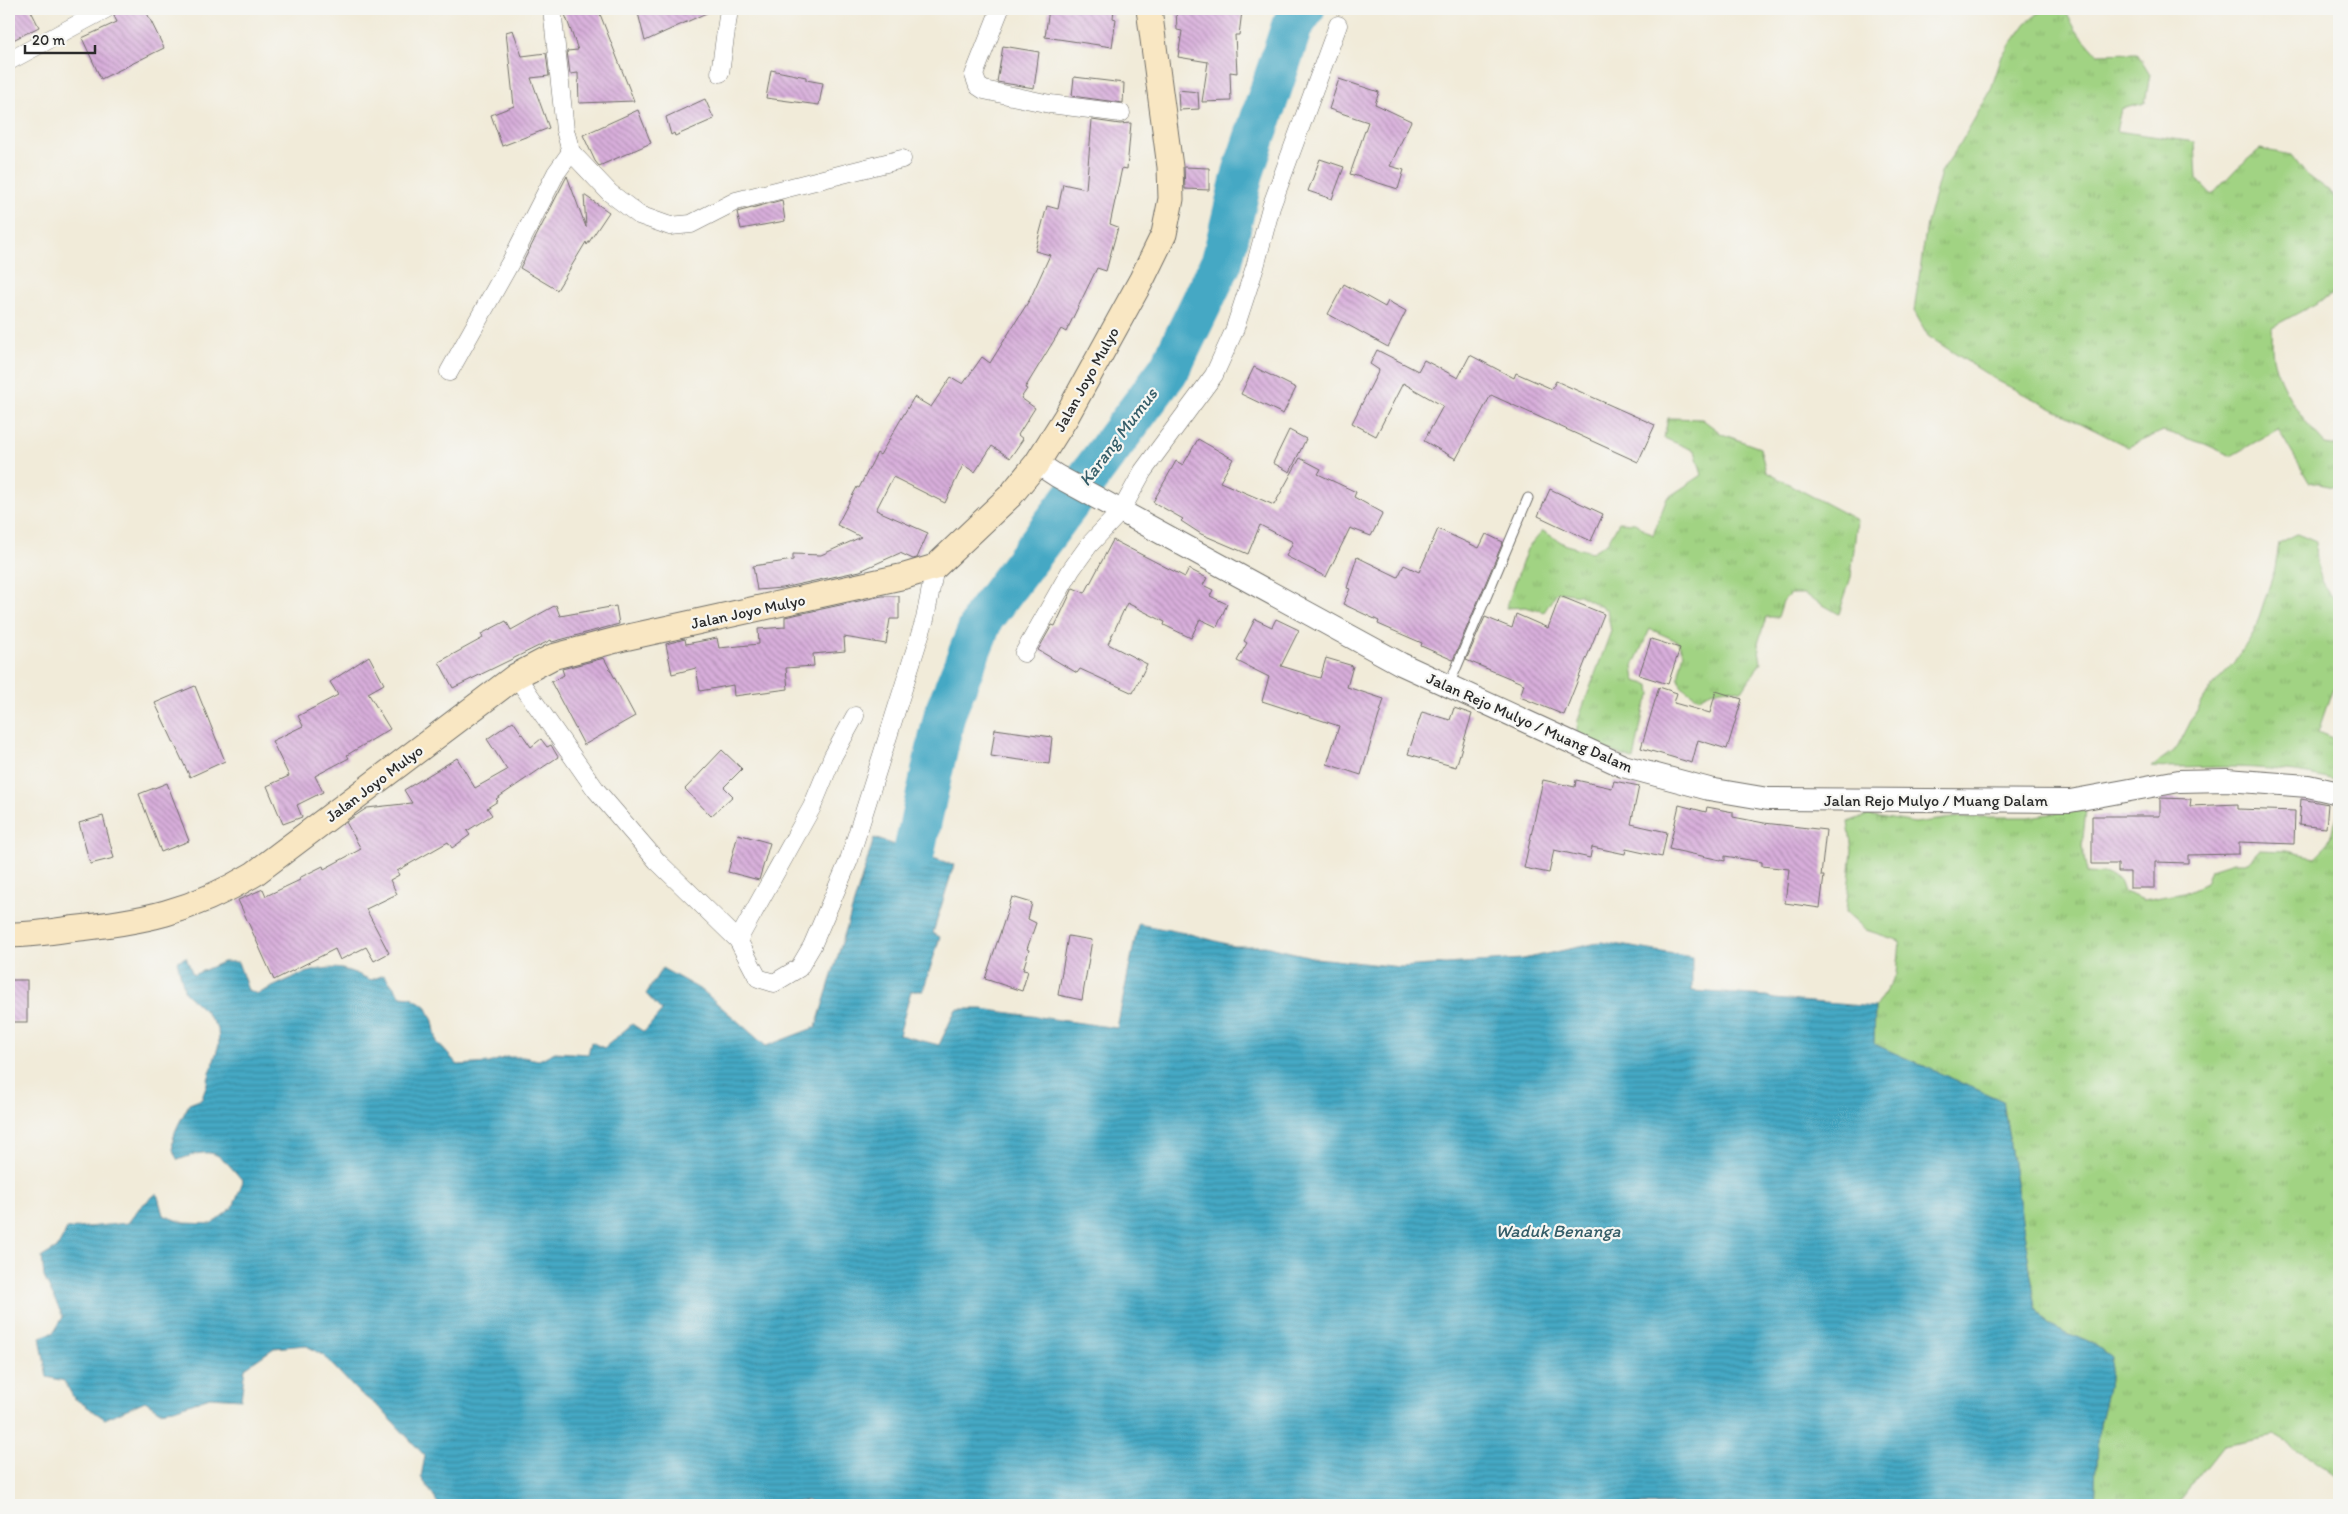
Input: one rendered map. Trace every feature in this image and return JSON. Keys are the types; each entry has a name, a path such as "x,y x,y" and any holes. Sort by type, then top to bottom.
{"main road":[{"name":"Jalan Joyo Mulyo","path":"9,935 119,924 161,916 195,905 225,891 260,870 516,676 552,657 624,638 905,576 935,567 1010,496 1047,470 1066,418 1142,279 1164,234 1171,199 1170,167 1150,9"}],"street":[{"path":"9,61 106,9"},
{"path":"552,9 562,104 571,152 610,193 639,215 670,226 691,224 736,201 902,159"},
{"path":"720,72 729,9"},
{"path":"1000,9 974,75 978,86 984,90 1050,104 1121,113"},
{"path":"1024,653 1071,570 1089,545 1119,510 1142,472 1214,375 1230,339 1255,267 1270,207 1338,25"},
{"path":"450,372 510,263 556,173 571,152"},
{"name":"Jalan Rejo Mulyo / Muang Dalam","path":"1047,470 1401,664 1448,687 1623,766 1709,789 1768,798 2070,801 2179,781 2227,780 2308,786 2339,793"},
{"path":"516,676 596,790 657,861 738,940 758,978 774,983 800,968 812,946 850,860 925,619 935,567"},
{"path":"738,940 812,807 833,756 855,716"}],"lane":[{"path":"1448,687 1528,498"}],"green space":[{"path":"2044,9 2064,9 2076,30 2097,54 2137,53 2150,74 2145,103 2121,109 2116,131 2195,142 2197,179 2212,195 2236,169 2260,149 2291,155 2305,173 2332,194 2339,205 2339,291 2272,327 2272,351 2281,381 2301,415 2325,444 2339,446 2339,488 2309,482 2278,429 2231,456 2205,444 2163,431 2128,447 1998,381 1928,336 1914,311 1927,223 1941,172 1960,144 1990,92 2002,56 2026,23"},
{"path":"1668,418 1702,419 1722,434 1760,448 1766,472 1857,520 1851,577 1839,614 1804,594 1790,594 1783,601 1778,617 1766,617 1758,644 1761,662 1742,691 1725,688 1699,698 1685,689 1679,680 1684,653 1677,641 1650,629 1633,666 1635,681 1650,685 1651,695 1644,708 1634,760 1576,737 1578,720 1611,631 1607,610 1579,595 1557,592 1544,612 1525,607 1506,608 1527,549 1543,531 1566,545 1592,552 1608,542 1619,522 1635,523 1653,535 1667,498 1702,475 1695,451 1664,438"},
{"path":"2297,534 2316,542 2320,576 2327,590 2339,604 2339,684 2331,693 2318,732 2339,741 2339,781 2297,772 2268,769 2151,767 2177,748 2212,686 2235,662 2254,632 2275,569 2279,543"},
{"path":"2070,811 2086,811 2082,846 2087,873 2104,874 2120,880 2124,892 2144,900 2184,893 2206,883 2211,869 2233,862 2248,862 2259,850 2287,851 2315,857 2327,845 2339,813 2339,1478 2307,1455 2274,1436 2223,1446 2176,1505 2095,1505 2099,1424 2108,1389 2111,1357 2095,1345 2047,1324 2036,1307 2003,1101 1874,1044 1875,1007 1897,974 1900,941 1866,930 1846,912 1852,850 1848,822 1868,815 1915,823 1960,817 2028,817"}],"water":[{"name":"Waduk Benanga","path":"874,838 954,865 933,933 940,937 923,991 911,991 899,1035 939,1045 956,1009 982,1009 1117,1028 1138,924 1190,934 1234,946 1265,946 1316,958 1400,967 1523,959 1602,942 1692,957 1692,991 1767,996 1774,999 1875,1007 1874,1044 2003,1101 2036,1307 2047,1324 2095,1345 2111,1357 2108,1389 2099,1424 2095,1505 813,1505 807,1500 785,1505 459,1505 458,1503 439,1505 421,1477 425,1456 381,1409 356,1390 324,1356 305,1345 274,1348 245,1368 241,1399 210,1397 174,1409 160,1411 145,1401 105,1419 74,1398 64,1381 47,1377 40,1337 54,1332 63,1317 44,1277 42,1257 57,1248 67,1229 128,1223 140,1207 157,1193 163,1215 185,1223 212,1224 233,1207 243,1181 228,1164 215,1154 200,1153 178,1160 174,1153 173,1139 175,1132 189,1104 202,1099 219,1044 218,1029 204,1010 185,993 177,961 186,957 193,975 223,962 238,962 248,990 257,994 298,976 320,969 342,969 371,980 384,975 401,996 411,997 426,1006 433,1021 437,1042 458,1065 489,1063 506,1057 523,1057 539,1060 555,1052 588,1054 591,1042 604,1048 632,1024 644,1032 662,1011 646,994 662,968 703,991 766,1046 816,1027"}],"building":[{"path":"9,9 30,9 39,27 9,42"},
{"path":"117,9 145,9 164,48 101,79 82,38 117,22 114,16"},
{"path":"563,9 598,9 634,101 579,103 578,73 570,74 567,51 578,50"},
{"path":"637,9 715,9 645,41"},
{"path":"1049,9 1114,9 1113,18 1116,19 1112,47 1045,37"},
{"path":"1176,9 1242,11 1239,35 1235,35 1237,73 1230,72 1231,101 1202,102 1208,62 1178,57 1182,31 1177,30"},
{"path":"513,30 522,56 546,53 549,76 531,78 549,128 502,146 491,115 514,106 506,32"},
{"path":"1003,46 1039,52 1034,88 997,82"},
{"path":"771,70 806,77 806,80 823,83 819,105 766,98"},
{"path":"1074,77 1124,83 1123,103 1072,96"},
{"path":"1339,79 1379,92 1375,104 1411,121 1390,166 1404,170 1398,189 1350,174 1368,122 1329,109"},
{"path":"1178,90 1198,92 1199,109 1179,110"},
{"path":"705,99 714,119 675,136 674,133 671,135 666,117"},
{"path":"638,110 651,143 599,166 583,135"},
{"path":"1092,120 1120,124 1131,123 1127,169 1122,168 1110,224 1118,227 1106,271 1097,268 1066,332 1061,329 1025,388 1027,389 1021,398 1035,408 1018,435 1023,439 1010,458 992,446 975,472 963,465 945,503 893,477 876,510 928,533 917,558 913,559 900,553 860,571 782,588 757,590 753,566 793,560 793,554 821,555 861,537 837,525 877,453 880,455 914,397 931,407 951,377 963,384 982,357 990,363 1030,299 1050,255 1035,251 1047,206 1058,209 1063,184 1086,189"},
{"path":"1320,159 1344,167 1332,199 1308,191"},
{"path":"1184,167 1209,168 1209,190 1185,189"},
{"path":"567,176 586,227 584,195 609,212 587,245 586,242 557,290 520,268"},
{"path":"782,200 785,221 741,229 737,212"},
{"path":"1344,284 1385,307 1388,301 1406,311 1388,347 1328,314"},
{"path":"1377,350 1418,371 1424,360 1458,378 1470,355 1514,378 1516,373 1552,389 1556,381 1655,425 1638,462 1491,395 1456,459 1424,441 1443,406 1403,383 1376,436 1352,423 1379,370 1370,364"},
{"path":"1254,367 1296,388 1283,414 1241,394"},
{"path":"1289,430 1306,439 1290,472 1273,463"},
{"path":"1198,439 1233,459 1220,482 1274,505 1300,458 1321,469 1318,474 1356,492 1354,497 1383,513 1371,536 1350,528 1326,577 1286,556 1293,542 1260,525 1248,554 1201,534 1181,521 1183,519 1153,502 1176,461 1183,465"},
{"path":"1550,489 1603,514 1591,541 1538,516"},
{"path":"1438,529 1479,548 1486,534 1503,542 1453,660 1421,646 1422,643 1378,624 1379,621 1343,604 1350,589 1347,588 1357,557 1398,577 1404,565 1419,572"},
{"path":"1113,540 1185,577 1189,569 1207,578 1203,585 1213,590 1210,596 1227,604 1217,627 1200,619 1191,638 1164,625 1165,622 1127,603 1108,644 1147,664 1133,693 1080,669 1077,673 1038,650 1052,625 1055,626 1073,588 1085,593"},
{"path":"882,596 899,596 899,619 890,619 886,644 844,637 845,651 813,654 814,666 786,668 788,689 734,696 733,685 700,691 696,668 672,674 666,644 685,639 686,644 717,638 719,648 759,644 758,629 785,627 785,617"},
{"path":"1560,596 1604,614 1564,715 1520,697 1524,684 1466,660 1485,617 1512,628 1516,614 1548,628"},
{"path":"556,605 560,616 616,606 619,624 552,642 551,640 453,688 439,662 483,638 481,634 506,621 511,630"},
{"path":"1255,619 1272,627 1276,619 1299,630 1281,666 1320,678 1326,658 1353,666 1347,687 1384,699 1361,775 1327,764 1339,726 1262,701 1269,677 1237,661 1247,643 1244,641"},
{"path":"1651,639 1680,648 1668,684 1639,675"},
{"path":"369,656 384,684 368,693 390,729 347,755 349,758 315,776 323,792 297,805 302,817 283,824 267,786 289,776 272,741 303,726 298,716 338,695 330,682"},
{"path":"604,658 635,716 584,745 551,682 564,675 562,669"},
{"path":"195,686 225,761 190,777 155,703"},
{"path":"1659,687 1677,693 1674,703 1710,713 1716,691 1742,699 1727,749 1698,740 1692,763 1641,748"},
{"path":"1454,708 1472,714 1456,767 1408,754 1422,712 1450,720"},
{"path":"513,721 531,747 541,739 547,747 551,745 558,757 496,799 498,801 487,808 492,815 467,831 470,835 452,848 448,842 397,871 399,875 390,880 397,894 366,909 389,953 374,961 366,947 340,960 335,949 274,980 238,900 263,889 266,896 300,880 299,878 323,866 324,869 361,849 346,822 367,808 412,803 404,790 457,758 475,788 507,770 487,739"},
{"path":"995,729 1052,737 1049,764 991,756"},
{"path":"722,750 742,769 724,787 733,796 711,816 685,789"},
{"path":"1543,780 1575,787 1576,780 1612,788 1614,781 1639,786 1631,824 1667,832 1662,857 1626,849 1625,854 1592,847 1590,858 1554,850 1549,873 1524,868"},
{"path":"167,783 189,841 161,852 139,794"},
{"path":"2160,798 2191,799 2190,806 2238,804 2238,809 2295,811 2294,844 2239,842 2239,854 2188,855 2188,863 2155,862 2155,888 2130,888 2130,872 2118,872 2118,864 2092,864 2092,816 2160,816"},
{"path":"2301,799 2328,804 2326,828 2299,825"},
{"path":"1679,805 1706,812 1707,807 1733,812 1733,817 1764,823 1826,830 1821,876 1824,876 1820,908 1785,903 1789,869 1762,866 1762,862 1725,856 1725,861 1669,849"},
{"path":"103,816 114,858 90,864 79,823"},
{"path":"738,834 770,843 759,880 728,872"},
{"path":"1012,897 1032,903 1028,919 1036,923 1027,949 1029,950 1023,970 1028,971 1022,991 985,979"},
{"path":"1068,936 1092,940 1082,1000 1058,995"},
{"path":"9,980 27,980 27,1022 9,1022"}],"waterway":[{"name":"Karang Mumus","path":"914,852 945,713 983,618 1170,368 1222,261 1243,173 1292,26 1304,9"}]}
